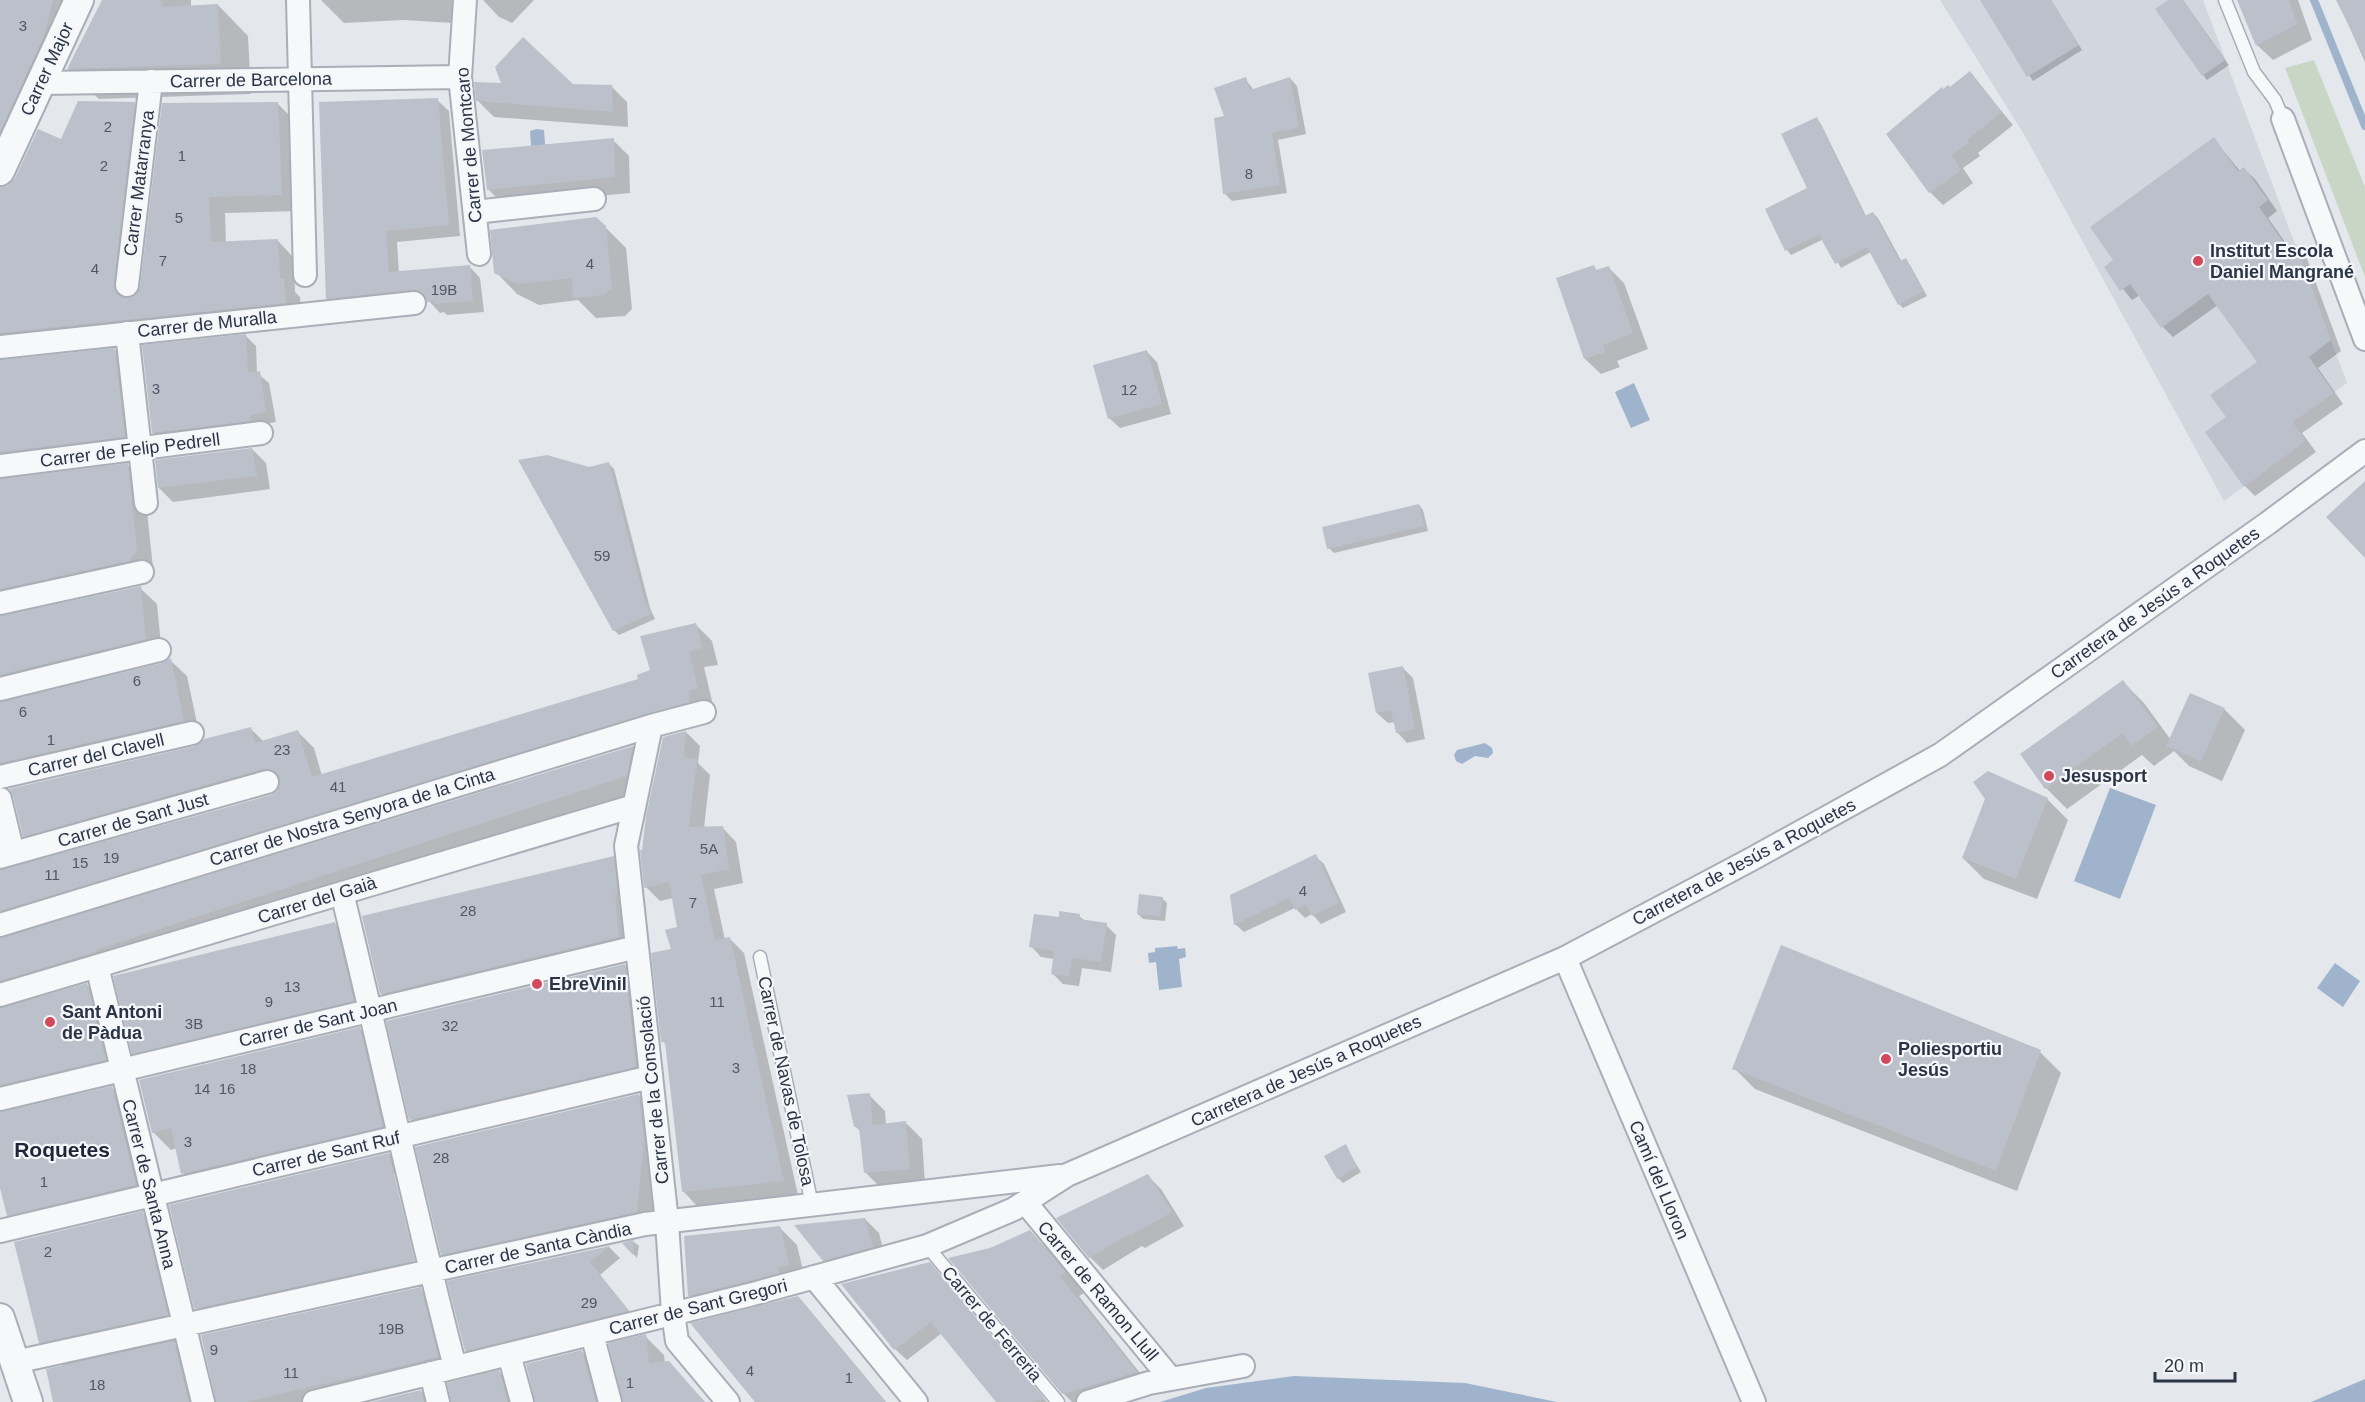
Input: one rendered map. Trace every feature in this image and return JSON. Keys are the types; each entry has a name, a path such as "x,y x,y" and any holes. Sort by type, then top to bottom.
{"street":[{"name":"Carrer Major","path":"0,171 79,0"},
{"path":"298,0 304,275"},
{"name":"Carrer de Montcaro","path":"465,0 460,78 479,254"},
{"name":"Carrer de Barcelona","path":"41,82 460,78"},
{"name":"Carrer Matarranya","path":"127,285 152,81"},
{"path":"2283,119 2365,339"},
{"path":"475,212 594,200"},
{"name":"Carrer de Muralla","path":"0,347 414,303"},
{"path":"127,333 138,450 146,503"},
{"name":"Carrer de Felip Pedrell","path":"0,466 261,433"},
{"name":"Carretera de Jesús a Roquetes","path":"1067,1175 1565,958 1750,860 1940,755 2259,530 2365,451"},
{"path":"0,603 142,573"},
{"path":"0,689 159,650"},
{"name":"Carrer de Nostra Senyora de la Cinta","path":"0,925 651,726 704,712"},
{"name":"Carrer de la Consolació","path":"651,726 626,846 667,1221 673,1314 677,1341 728,1402"},
{"name":"Carrer del Clavell","path":"0,777 192,733"},
{"name":"Carrer de Sant Just","path":"6,855 267,782"},
{"path":"0,799 6,855"},
{"name":"Carrer del Gaià","path":"0,995 634,806"},
{"path":"342,893 401,1136 430,1271 455,1368"},
{"name":"Carrer de Sant Joan","path":"0,1099 637,947"},
{"name":"Camí del Lloron","path":"1565,958 1754,1402"},
{"name":"Carrer de Santa Anna","path":"97,966 203,1402"},
{"name":"Carrer de Sant Ruf","path":"0,1231 651,1077"},
{"name":"Carrer de Santa Càndia","path":"6,1341 183,1326 645,1224 1067,1175"},
{"name":"Carrer de Sant Gregori","path":"314,1402 351,1398 431,1374 673,1314 927,1246 1014,1209 1067,1175"},
{"name":"Carrer de Ramon Llull","path":"1024,1202 1171,1379"},
{"path":"814,1277 916,1402"},
{"path":"592,1334 610,1402"},
{"path":"6,1341 28,1402"},
{"path":"509,1354 522,1402"},
{"path":"1088,1402 1149,1383 1243,1366"},
{"path":"431,1374 438,1402"}],"lane":[{"path":"2225,0 2254,72 2275,100 2283,119"},
{"name":"Carrer de Navas de Tolosa","path":"760,957 812,1204"},
{"name":"Carrer de Ferreria","path":"927,1246 1058,1402"}],"shaded area":[{"name":"Institut Escola Daniel Mangrané","path":"1940,0 2203,0 2347,383 2293,422 2306,441 2224,501 2025,136"}],"green space":[{"path":"2314,60 2365,187 2365,277 2285,68"}],"water":[{"path":"544,130 546,157 532,159 530,131"},
{"path":"1634,383 1650,420 1631,428 1615,392"},
{"path":"1485,743 1492,748 1493,753 1488,758 1475,756 1462,764 1456,761 1454,755 1457,750"},
{"path":"2110,788 2156,805 2120,899 2074,881"},
{"path":"1177,946 1178,949 1185,948 1186,957 1179,959 1182,987 1159,990 1156,962 1149,963 1148,953 1155,952 1155,948"},
{"path":"2335,963 2360,981 2343,1007 2317,988"},
{"path":"1294,1376 1465,1383 1557,1402 1160,1402 1206,1388"},
{"path":"2365,1379 2365,1402 2311,1402"}],"building":[{"path":"0,0 53,0 44,36 0,132"},
{"path":"102,0 162,0 163,7 218,4 221,64 67,69"},
{"path":"1980,0 2051,0 2079,45 2027,77"},
{"path":"2168,0 2183,0 2225,60 2202,76 2155,9"},
{"path":"2237,0 2289,0 2297,24 2256,46"},
{"path":"2336,0 2365,0 2365,58"},
{"path":"523,37 573,84 612,85 613,112 476,101 474,82 501,83 495,67"},
{"path":"1970,71 2002,112 1967,140 1969,143 1952,155 1961,170 1929,193 1886,134 1942,87 1943,89 1948,85 1950,87"},
{"path":"1246,77 1250,90 1290,77 1299,127 1272,133 1280,185 1223,194 1214,118 1224,116 1214,88"},
{"path":"438,98 449,225 386,231 389,272 470,265 473,301 434,304 433,301 427,302 420,291 413,290 326,299 319,102"},
{"path":"78,101 135,102 114,283 119,295 126,298 137,293 140,287 162,103 278,102 282,195 209,197 211,242 278,239 280,279 284,279 286,303 0,333 0,187 9,185 15,178 38,129 61,139"},
{"path":"1817,117 1865,216 1873,212 1900,261 1906,258 1923,291 1898,305 1867,247 1835,264 1819,235 1785,251 1765,209 1807,188 1781,134"},
{"path":"2214,137 2238,171 2244,167 2268,200 2259,207 2288,249 2296,244 2331,340 2309,357 2334,393 2293,422 2306,441 2244,487 2205,432 2226,417 2210,395 2257,362 2208,294 2161,328 2130,284 2120,291 2104,267 2113,260 2090,227"},
{"path":"614,138 615,177 487,190 482,150"},
{"path":"596,217 606,226 612,288 604,295 573,298 572,278 517,284 494,273 490,230"},
{"path":"1594,265 1596,270 1609,266 1633,333 1603,345 1605,352 1584,359 1556,278"},
{"path":"246,334 248,373 260,371 266,412 250,415 251,421 152,433 142,345"},
{"path":"115,348 125,437 0,452 0,360"},
{"path":"1147,350 1162,404 1108,419 1093,365"},
{"path":"252,448 257,476 158,488 155,460"},
{"path":"547,455 589,467 609,462 645,602 651,614 613,631 518,460"},
{"path":"128,463 137,551 129,561 0,589 0,479"},
{"path":"2365,481 2365,558 2326,517"},
{"path":"1419,504 1424,526 1327,549 1322,527"},
{"path":"141,586 146,639 0,675 0,616"},
{"path":"696,623 702,648 689,651 698,689 690,690 689,702 0,911 0,870 271,795 277,791 280,779 276,772 263,769 23,837 13,796 9,789 195,746 204,739 251,727 255,743 298,730 312,777 638,679 637,675 650,670 640,636"},
{"path":"171,658 184,721 0,763 0,702 162,663"},
{"path":"1403,666 1415,729 1396,733 1391,710 1376,713 1368,673"},
{"path":"2123,680 2158,727 2131,746 2123,733 2045,789 2020,754"},
{"path":"2190,693 2225,708 2201,761 2166,746"},
{"path":"686,731 684,757 697,759 689,827 723,826 729,869 701,875 715,940 730,937 784,1181 682,1192 665,1042 661,1042 651,953 671,949 665,930 677,927 669,882 644,888 640,850 642,850 646,816 663,737"},
{"path":"633,746 627,776 96,950 96,952 0,981 0,938"},
{"path":"1988,771 2048,798 2016,879 1962,858 1985,799 1973,782"},
{"path":"1316,854 1339,903 1312,916 1306,905 1295,910 1289,898 1234,925 1230,895"},
{"path":"614,856 619,937 380,994 362,916"},
{"path":"1139,894 1163,897 1160,917 1137,914"},
{"path":"1059,911 1080,914 1079,919 1107,923 1101,962 1072,958 1069,977 1051,974 1054,951 1029,947 1034,914 1059,917"},
{"path":"335,922 354,1001 132,1054 113,976"},
{"name":"Poliesportiu Jesús","path":"1781,945 2041,1050 1996,1171 1732,1069"},
{"path":"625,964 636,1067 409,1120 386,1021"},
{"name":"Sant Antoni de Pàdua","path":"87,983 106,1060 0,1085 0,1008"},
{"path":"360,1027 383,1127 181,1174 171,1128 152,1133 139,1080"},
{"path":"112,1086 136,1185 7,1216 0,1188 0,1112"},
{"path":"870,1093 873,1125 906,1121 910,1169 864,1173 859,1127 864,1126 854,1127 847,1095"},
{"path":"639,1094 644,1140 637,1212 441,1255 415,1147"},
{"path":"1346,1144 1357,1167 1337,1179 1324,1156"},
{"path":"389,1153 415,1261 194,1309 169,1205"},
{"path":"1148,1174 1172,1212 1089,1258 1056,1218"},
{"path":"143,1211 168,1315 39,1343 14,1242"},
{"path":"865,1218 873,1247 823,1261 794,1225"},
{"path":"780,1226 789,1265 776,1268 780,1273 688,1296 684,1236"},
{"path":"1030,1230 1066,1272 1060,1276 1137,1372 1062,1394 948,1258 990,1248"},
{"path":"634,1240 633,1255 622,1243"},
{"path":"610,1246 590,1262 629,1311 465,1351 447,1281"},
{"path":"930,1262 1045,1399 1034,1402 996,1402 931,1322 894,1350 841,1284"},
{"path":"421,1287 439,1357 247,1402 216,1402 201,1335"},
{"path":"798,1296 886,1402 755,1402 690,1323"},
{"path":"646,1334 649,1363 669,1361 704,1402 623,1402 608,1343"},
{"path":"174,1341 189,1402 53,1402 46,1369"},
{"path":"582,1350 596,1402 535,1402 526,1364"},
{"path":"499,1370 508,1402 451,1402 447,1383"},
{"path":"421,1390 424,1402 371,1402"}],"waterway":[{"path":"2314,0 2365,126"}],"place":[{"name":"Institut Escola Daniel Mangrané","path":"2198,261"},
{"name":"Jesusport","path":"2049,776"},
{"name":"EbreVinil","path":"537,984"},
{"name":"Sant Antoni de Pàdua","path":"50,1022"},
{"name":"Poliesportiu Jesús","path":"1886,1059"}],"district":[{"name":"Roquetes","path":"62,1150"}]}
